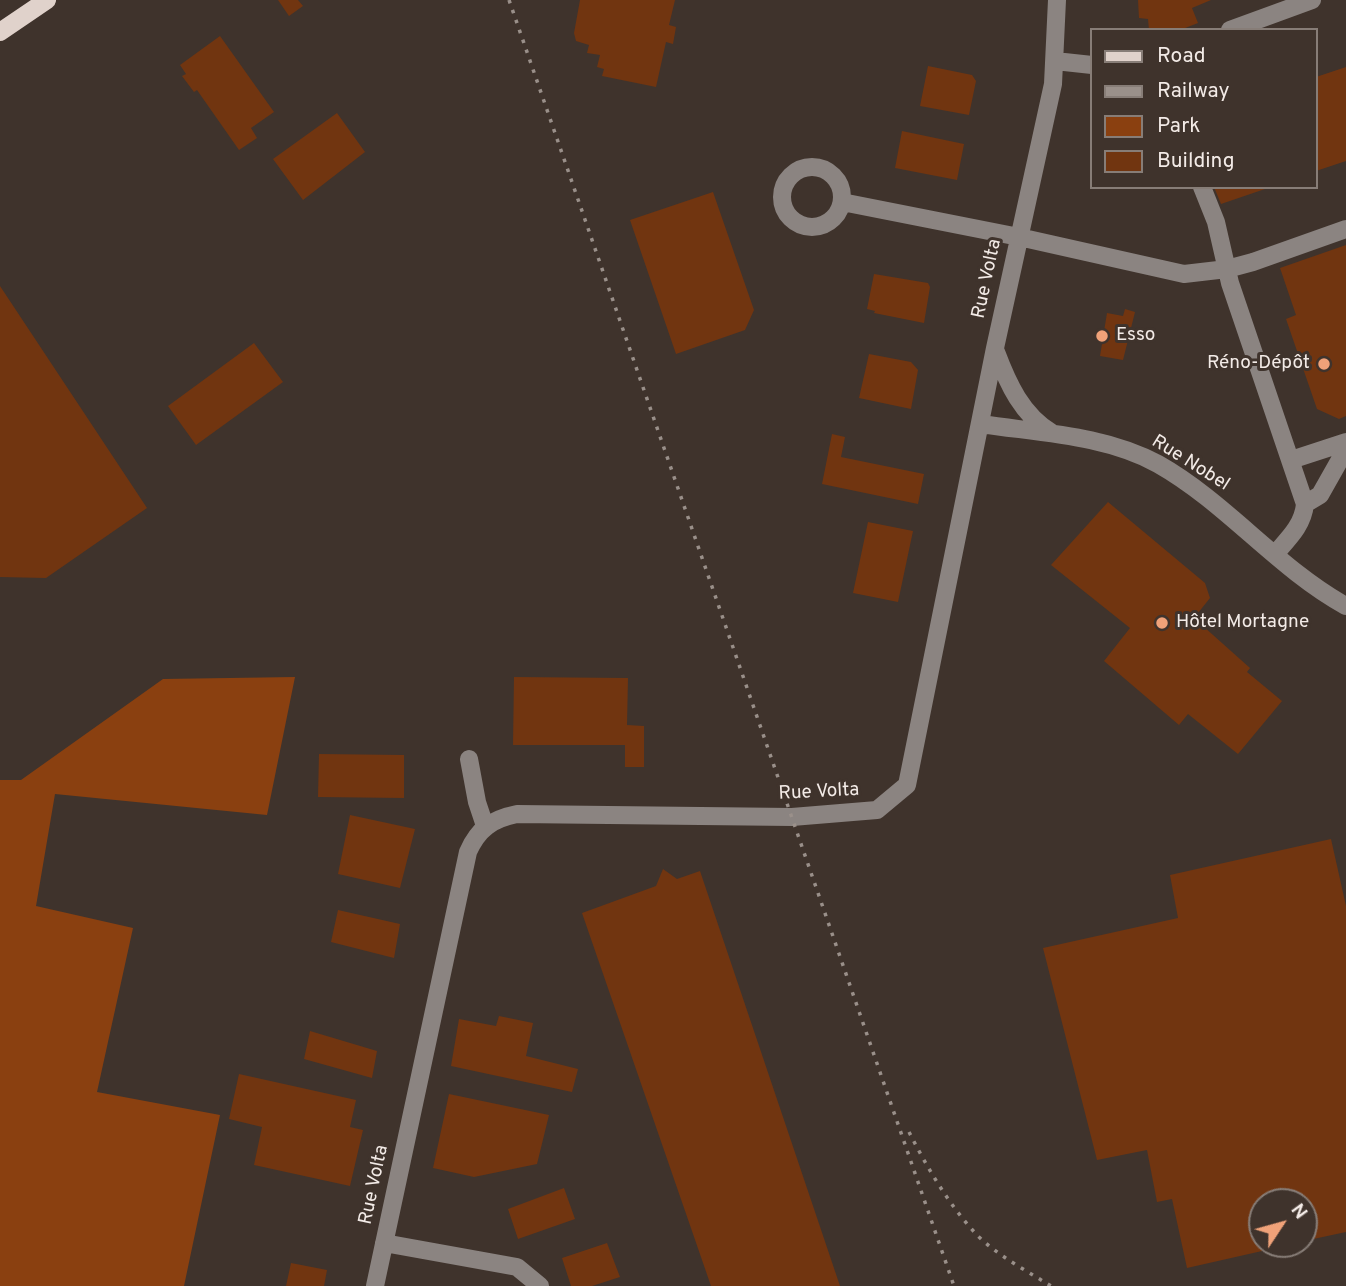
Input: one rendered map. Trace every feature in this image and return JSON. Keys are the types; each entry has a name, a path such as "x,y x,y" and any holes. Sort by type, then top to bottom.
{"main road":[{"path":"0,32 47,0"}],"street":[{"name":"Rue Volta","path":"375,1286 468,852 474,838 485,826 500,818 517,814 792,817 877,810 907,785 995,348 1053,84 1056,0"},
{"path":"1235,28 1312,0"},
{"path":"1055,61 1090,65"},
{"path":"1203,189 1216,222 1227,269 1305,504 1304,516 1275,554"},
{"path":"842,202 1019,237 1184,274 1227,269 1346,229"},
{"path":"995,348 1007,380 1022,406 1038,425 1055,435"},
{"name":"Rue Nobel","path":"981,424 1103,442 1157,463 1216,503 1324,593 1346,606"},
{"path":"1291,460 1346,442"},
{"path":"1305,504 1320,495 1346,449"},
{"path":"470,759 477,802 485,826"},
{"path":"384,1244 517,1267 540,1286"}],"green space":[{"path":"295,677 267,815 55,794 36,906 133,928 97,1092 220,1115 184,1286 0,1286 0,780 21,780 163,679"}],"building":[{"path":"278,0 298,0 303,6 289,16"},
{"path":"580,0 675,0 669,25 676,27 673,44 666,42 656,87 602,76 604,69 597,67 600,55 587,53 589,45 576,41 574,33"},
{"path":"1138,0 1211,0 1192,8 1198,23 1185,28 1149,28 1148,19 1139,18"},
{"path":"220,36 274,112 251,128 257,138 239,150 197,90 194,92 182,76 186,74 180,65"},
{"path":"928,66 972,75 976,81 969,115 920,106"},
{"path":"1346,67 1346,161 1318,170 1318,76"},
{"path":"337,113 365,152 303,200 273,159"},
{"path":"902,131 964,144 957,180 895,168"},
{"path":"1215,189 1265,189 1221,204"},
{"path":"713,192 754,310 745,330 676,354 630,220"},
{"name":"Réno-Dépôt","path":"1346,245 1346,416 1339,419 1317,409 1286,319 1296,315 1280,268"},
{"path":"874,274 928,283 930,287 924,323 874,313 875,311 867,309"},
{"path":"0,286 147,508 46,578 0,577"},
{"path":"1125,309 1135,312 1123,360 1100,356 1107,313 1123,316"},
{"path":"254,343 283,382 196,445 168,406"},
{"path":"869,354 911,362 918,370 911,409 859,398"},
{"path":"832,434 845,437 841,457 924,474 918,504 822,484"},
{"name":"Hôtel Mortagne","path":"1108,502 1205,583 1210,598 1194,618 1250,668 1247,672 1282,701 1238,754 1188,714 1179,725 1104,661 1130,628 1051,565"},
{"path":"868,522 913,531 898,602 853,593"},
{"path":"514,677 628,678 627,725 644,726 644,767 625,767 625,745 513,745"},
{"path":"319,754 404,755 404,798 318,797"},
{"path":"350,815 415,829 400,888 338,874"},
{"path":"1331,839 1346,906 1346,1232 1318,1238 1318,1188 1248,1188 1248,1254 1187,1268 1172,1199 1157,1202 1147,1150 1097,1160 1043,948 1178,918 1170,875"},
{"path":"663,869 677,879 700,871 840,1286 711,1286 582,913 656,886"},
{"path":"338,910 400,924 394,958 331,942"},
{"path":"499,1016 533,1023 526,1056 578,1069 572,1092 451,1066 459,1019 496,1026"},
{"path":"310,1031 377,1051 372,1078 304,1059"},
{"path":"239,1074 356,1100 350,1127 363,1130 350,1186 254,1165 262,1127 229,1119"},
{"path":"449,1094 549,1115 537,1164 474,1177 433,1168"},
{"path":"564,1188 575,1219 518,1239 508,1209"},
{"path":"607,1243 620,1277 592,1286 571,1286 562,1258"},
{"path":"291,1263 327,1270 324,1286 286,1286"}],"railway":[{"path":"509,0 954,1286"},
{"path":"909,1132 940,1187 979,1237 1051,1286"}],"place":[{"name":"Esso","path":"1102,336"},
{"name":"Réno-Dépôt","path":"1324,364"},
{"name":"Hôtel Mortagne","path":"1162,623"}]}
